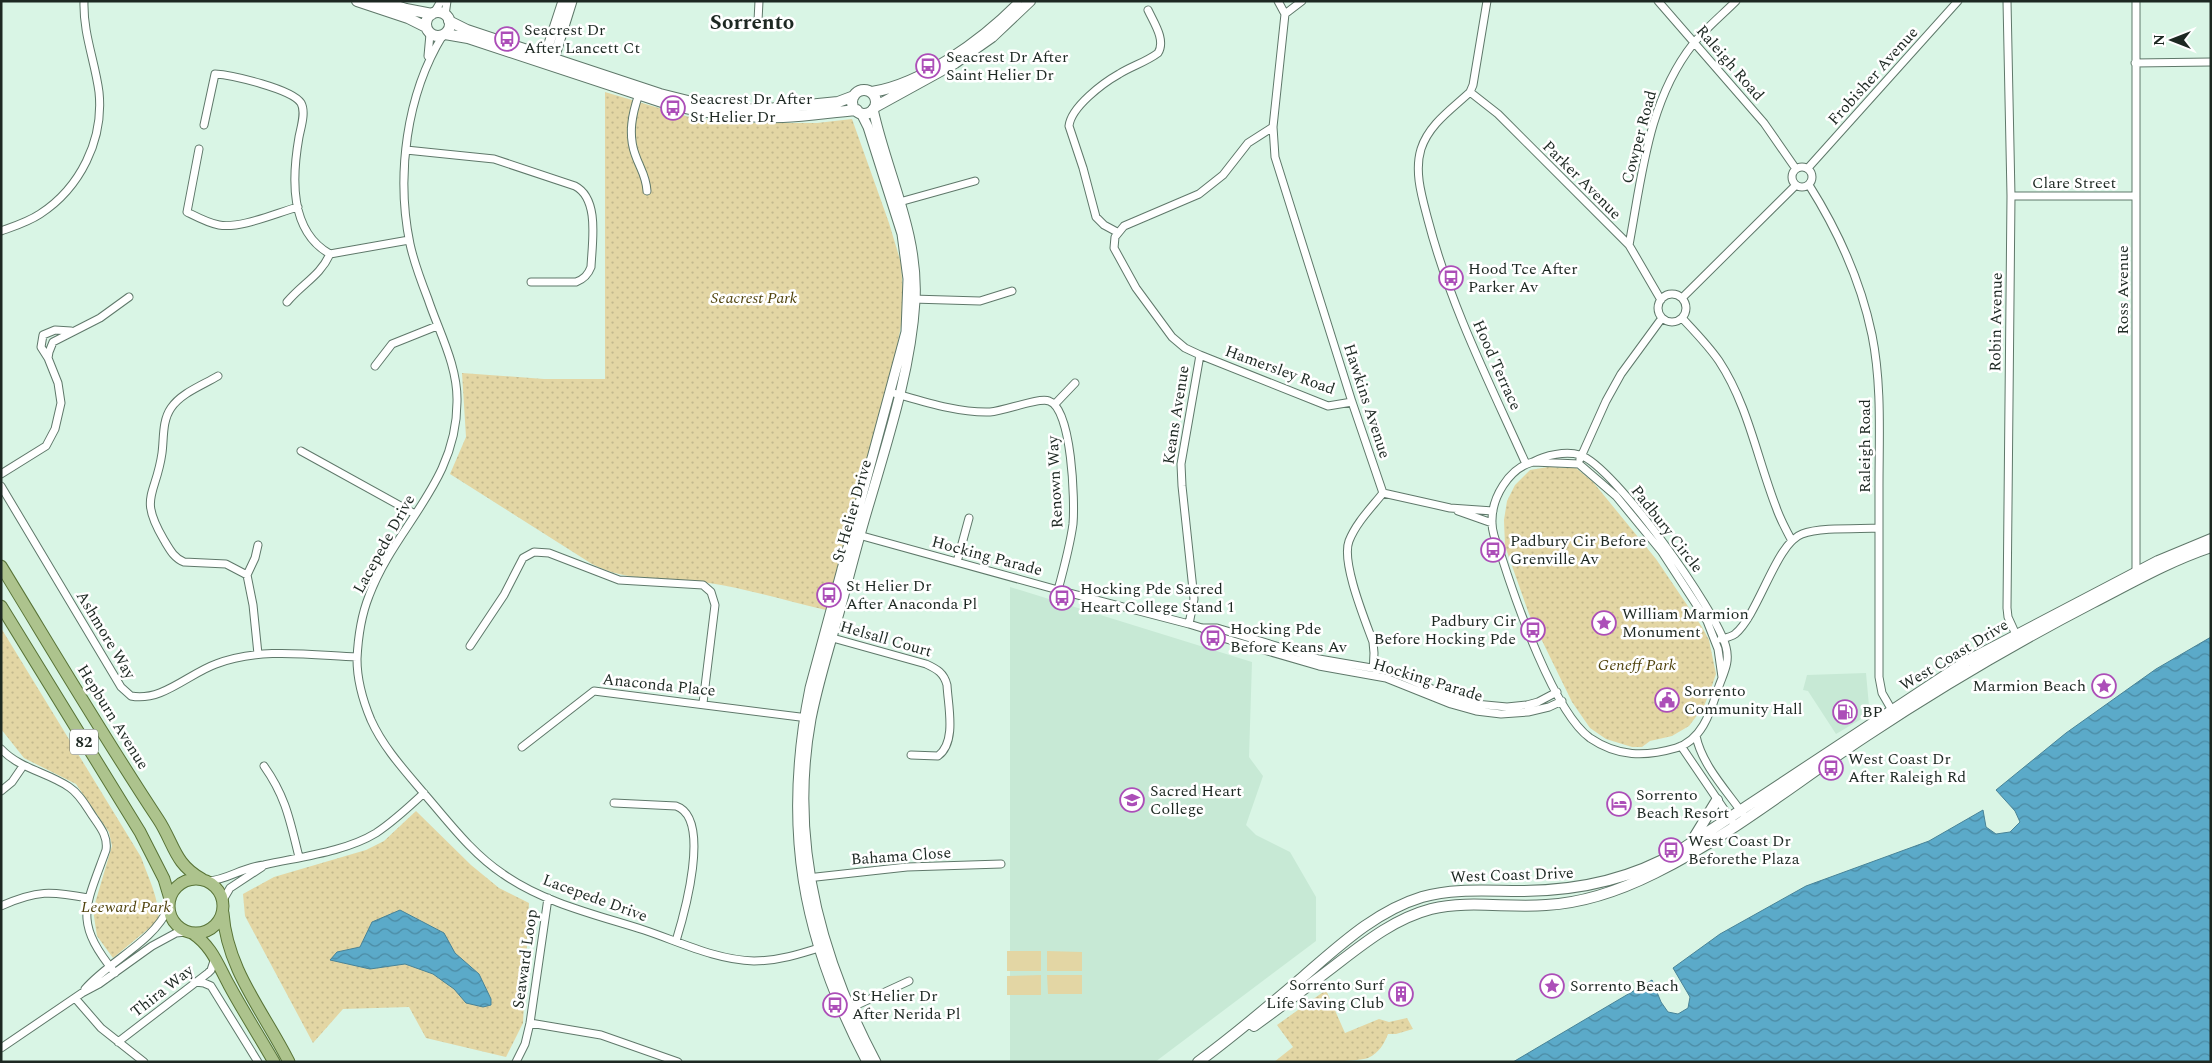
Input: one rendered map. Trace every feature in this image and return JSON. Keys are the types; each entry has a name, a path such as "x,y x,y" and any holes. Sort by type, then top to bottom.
{"main road":[{"path":"357,1 408,18 436,36 444,34 468,38 674,98 727,108 757,110 838,102 864,90 872,92 898,86 946,59 982,35 1020,1"},
{"path":"381,1 406,9 447,18 474,32 548,60 639,94 692,110 731,115 784,117 868,113 978,48 1008,23 1030,1"},
{"path":"428,30 427,19 433,14"},
{"path":"444,34 449,28 447,18"},
{"path":"872,92 876,99 874,108"},
{"path":"854,96 852,102 859,112"},
{"name":"West Coast Drive","path":"1208,1062 1357,948 1401,920 1429,910 1460,905 1545,905 1591,898 1652,875 1894,713 1950,681 2018,638 2138,575 2180,550 2211,539"},
{"name":"West Coast Drive","path":"2138,575 2211,547"},
{"name":"Hepburn Avenue","path":"1,566 134,784 160,822 175,854 190,873 205,880"},
{"name":"82","path":"1,606 140,832 164,879 174,922 205,944 215,956 274,1062"},
{"path":"1695,840 1717,800"},
{"name":"West Coast Drive","path":"1198,1062 1353,934 1374,920 1407,903 1442,893 1555,890 1594,885 1654,865 1695,840 1732,822"},
{"path":"169,903 175,888 184,881 205,880"},
{"name":"82","path":"205,880 218,888 223,900"},
{"path":"223,900 224,926 236,971 289,1062"},
{"path":"189,932 203,933 214,928 223,913"}],"street":[{"path":"1,231 32,219 60,198 79,174 93,146 98,126 99,99 85,32 84,1"},
{"path":"433,14 441,1"},
{"path":"447,1 447,18"},
{"path":"548,60 563,1"},
{"path":"548,60 572,1"},
{"path":"758,21 759,1"},
{"path":"1278,1 1285,14 1302,1"},
{"path":"1470,92 1474,80 1488,1"},
{"name":"Raleigh Road","path":"1658,1 1764,123 1796,169"},
{"name":"Cowper Road","path":"1628,245 1648,140 1667,85 1694,43 1736,1"},
{"name":"Frobisher Avenue","path":"1808,168 1958,1"},
{"name":"Robin Avenue","path":"2008,1 2011,196 2007,608 2008,616 2018,638"},
{"name":"Ross Avenue","path":"2136,1 2138,575"},
{"path":"1148,10 1160,36 1161,45 1158,53 1118,74 1080,104 1070,119 1069,126 1096,217 1104,226 1117,232 1124,226 1200,194 1223,175 1248,144 1273,128"},
{"name":"Hawkins Avenue","path":"1285,14 1273,128 1275,157 1382,493"},
{"name":"Lacepede Drive","path":"428,30 428,62"},
{"name":"Lacepede Drive","path":"444,34 428,62 418,91 406,150 404,190 409,240 456,380 456,422 451,449 442,474 415,514 379,575 368,599 360,629 357,657 361,689 373,724 395,759 464,841 504,876 548,898 718,956 756,961 790,957 822,947"},
{"path":"2135,63 2211,62"},
{"path":"204,125 215,74 235,75 282,92 298,100 303,110 295,160 298,207 310,237 330,254 409,240"},
{"name":"Parker Avenue","path":"1470,92 1498,114 1628,245 1661,300"},
{"name":"Hood Terrace","path":"1470,92 1438,121 1425,139 1419,161 1421,192 1432,237 1452,297 1529,463"},
{"path":"639,94 632,124 632,143 635,155 646,177 647,192"},
{"name":"St Helier Drive","path":"867,1062 845,1011 822,947 807,878 797,801 808,718 894,393 912,299 897,202 874,108"},
{"name":"St Helier Drive","path":"859,112 868,127 897,202"},
{"path":"199,150 187,212 213,224 231,226 241,225 298,207"},
{"path":"406,150 494,159 575,186 584,192 592,207 590,272 582,280 576,282 531,282"},
{"path":"1802,166 1808,168 1813,177 1809,185 1802,188 1796,185 1792,177 1796,169 1802,166"},
{"path":"897,202 975,181"},
{"path":"1682,298 1796,185"},
{"name":"Raleigh Road","path":"1809,185 1834,230 1850,265 1865,305 1872,333 1879,377 1879,677 1882,693 1894,713"},
{"name":"Clare Street","path":"2011,196 2136,196"},
{"name":"Keans Avenue","path":"1117,232 1114,242 1117,255 1136,288 1168,332 1185,348 1200,356 1181,464 1194,599 1189,624"},
{"path":"287,302 298,289 324,267 330,254"},
{"path":"912,299 980,301 1012,291"},
{"path":"1669,295 1682,298 1686,307 1682,318 1674,322 1662,318 1658,309 1661,300 1669,295"},
{"path":"48,358 48,352 53,342 100,318 129,297"},
{"path":"1529,463 1579,464 1606,401 1621,374 1662,318"},
{"path":"1682,318 1702,338 1720,363 1732,387 1752,432 1776,507 1792,541"},
{"path":"375,366 392,344 437,326"},
{"path":"1,474 46,446 55,429 60,412 60,393 48,358 41,347 43,335 55,330 72,331"},
{"name":"Hamersley Road","path":"1200,356 1328,406 1352,402"},
{"path":"218,376 176,402 167,415 160,463 150,498 150,512 168,546 179,560 184,562 226,564 247,575"},
{"path":"894,393 948,408 979,412 1007,410 1036,401 1049,400 1055,404 1074,383"},
{"name":"Renown Way","path":"1055,404 1065,424 1069,445 1073,521 1071,540 1058,590"},
{"path":"301,451 415,514"},
{"name":"Padbury Circle","path":"1572,454 1581,456 1608,478 1667,548 1708,610 1728,659 1710,713 1696,736 1681,746 1646,755 1610,749 1588,736 1579,728 1557,692 1519,608 1492,523 1493,511 1508,478 1513,472 1529,463 1542,457 1572,454"},
{"name":"Padbury Circle","path":"1579,464 1616,496 1662,552 1719,640"},
{"name":"Ashmore Way","path":"1,486 121,687 131,696 152,696 215,664 258,654 357,657"},
{"path":"1373,671 1372,642 1350,571 1347,550 1349,541 1360,521 1382,493 1450,508 1492,523"},
{"path":"1450,508 1493,511"},
{"path":"957,562 970,518"},
{"path":"1719,640 1733,636 1744,625 1784,553 1792,541 1802,534 1841,529 1879,528"},
{"name":"Hocking Parade","path":"856,534 1189,624 1202,628 1216,636 1310,664 1389,671 1451,698 1492,706 1533,704 1557,692"},
{"path":"258,545 255,558 247,575 253,605 258,654"},
{"path":"470,646 504,595 523,558 534,552 549,553 619,580 703,585 711,592 715,604 703,704"},
{"name":"Helsall Court","path":"828,637 926,664 939,670 948,685 949,734 946,748 938,756 911,755"},
{"name":"Hocking Parade","path":"1373,671 1451,704 1476,711 1501,714 1528,712 1549,708 1562,701"},
{"name":"Anaconda Place","path":"522,747 594,691 808,718"},
{"path":"1696,736 1698,746 1707,764 1743,814"},
{"path":"1681,746 1732,822"},
{"path":"1,749 11,759 23,766 68,786 75,792 101,828 107,842 106,850 88,898 86,912 88,932 115,974"},
{"path":"1698,771 1707,764"},
{"path":"1,791 12,782 23,766"},
{"path":"264,766 276,783 285,801 299,857"},
{"path":"205,880 217,880 252,866 347,846 369,836 390,823 424,793"},
{"path":"614,803 676,806 683,808 692,822 691,884 676,941"},
{"name":"Bahama Close","path":"807,878 907,867 1001,864"},
{"path":"223,900 230,888 264,865"},
{"path":"1,906 22,897 46,892 58,892 88,898"},
{"name":"Seaward Loop","path":"516,1062 525,1044 530,1023 548,898"},
{"path":"82,993 95,978 145,938 164,917 169,903"},
{"path":"1,1048 82,993 115,974 167,937 189,932"},
{"name":"Thira Way","path":"118,1042 211,970 215,956"},
{"path":"845,1011 909,981"},
{"path":"196,982 211,986 258,1062"},
{"path":"75,998 101,1028 144,1062"},
{"name":"St Helier Drive","path":"845,1011 876,1062"},
{"name":"Seaward Loop","path":"530,1023 601,1035 678,1062"}],"shaded area":[{"name":"Sacred Heart College","path":"1010,587 1252,662 1249,757 1263,776 1246,825 1256,835 1290,852 1316,897 1316,941 1155,1062 1010,1062"},
{"path":"1866,673 1869,706 1863,718 1836,734 1808,691 1803,690 1807,675"}],"green space":[{"name":"Seacrest Park","path":"605,92 696,119 755,123 817,123 852,119 889,223 901,263 904,309 893,369 826,610 709,583 650,579 606,570 592,564 450,474 466,437 462,373 544,379 605,379"},
{"name":"Geneff Park","path":"1548,467 1576,468 1593,482 1656,559 1709,640 1716,674 1709,694 1704,706 1689,726 1672,736 1650,741 1642,747 1632,747 1606,739 1590,728 1572,702 1529,614 1505,546 1504,520 1507,501 1515,485 1530,470"},
{"name":"Leeward Park","path":"1,628 141,857 153,888 159,920 113,958 97,936 93,910 112,846 109,832 76,784 24,758 1,729"},
{"path":"416,811 471,865 499,888 529,903 523,1023 506,1057 426,1038 409,1007 343,1009 313,1043 245,916 243,894 274,877 366,850 384,841"},
{"path":"1007,951 1041,951 1041,971 1007,971"},
{"path":"1047,951 1082,952 1082,971 1047,971"},
{"path":"1041,975 1041,995 1007,995 1007,976"},
{"path":"1047,975 1082,975 1082,994 1048,994"},
{"path":"1326,990 1345,1033 1379,1019 1389,1022 1407,1018 1413,1029 1396,1034 1388,1034 1381,1048 1368,1058 1336,1061 1274,1062 1293,1047 1277,1025"}],"water":[{"path":"2211,637 2211,1062 1513,1062 1652,980 1661,1002 1668,1012 1678,1014 1688,1008 1690,997 1673,968 1720,934 1806,886 1929,841 1983,810 1986,827 1996,834 2010,832 2020,822 2015,811 1996,790 2066,733 2156,669"},
{"path":"400,910 444,933 455,953 479,974 491,999 491,1005 483,1007 466,1003 454,989 433,974 405,964 370,969 330,960 337,952 360,947 372,922"}],"place":[{"name":"Seacrest Dr After Lancett Ct","path":"507,39"},
{"name":"Seacrest Dr After Saint Helier Dr","path":"928,66"},
{"name":"Seacrest Dr After St Helier Dr","path":"673,108"},
{"name":"Hood Tce After Parker Av","path":"1451,278"},
{"name":"Padbury Cir Before Grenville Av","path":"1493,550"},
{"name":"St Helier Dr After Anaconda Pl","path":"829,595"},
{"name":"Hocking Pde Sacred Heart College Stand 1","path":"1062,598"},
{"name":"William Marmion Monument","path":"1604,623"},
{"name":"Padbury Cir Before Hocking Pde","path":"1533,630"},
{"name":"Hocking Pde Before Keans Av","path":"1213,638"},
{"name":"Marmion Beach","path":"2104,686"},
{"name":"Sorrento Community Hall","path":"1667,700"},
{"name":"BP","path":"1845,712"},
{"name":"West Coast Dr After Raleigh Rd","path":"1831,768"},
{"name":"Sacred Heart College","path":"1132,800"},
{"name":"Sorrento Beach Resort","path":"1619,804"},
{"name":"West Coast Dr Beforethe Plaza","path":"1671,850"},
{"name":"Sorrento Beach","path":"1552,986"},
{"name":"Sorrento Surf Life Saving Club","path":"1401,994"},
{"name":"St Helier Dr After Nerida Pl","path":"835,1005"}],"district":[{"name":"Sorrento","path":"752,23"}]}
